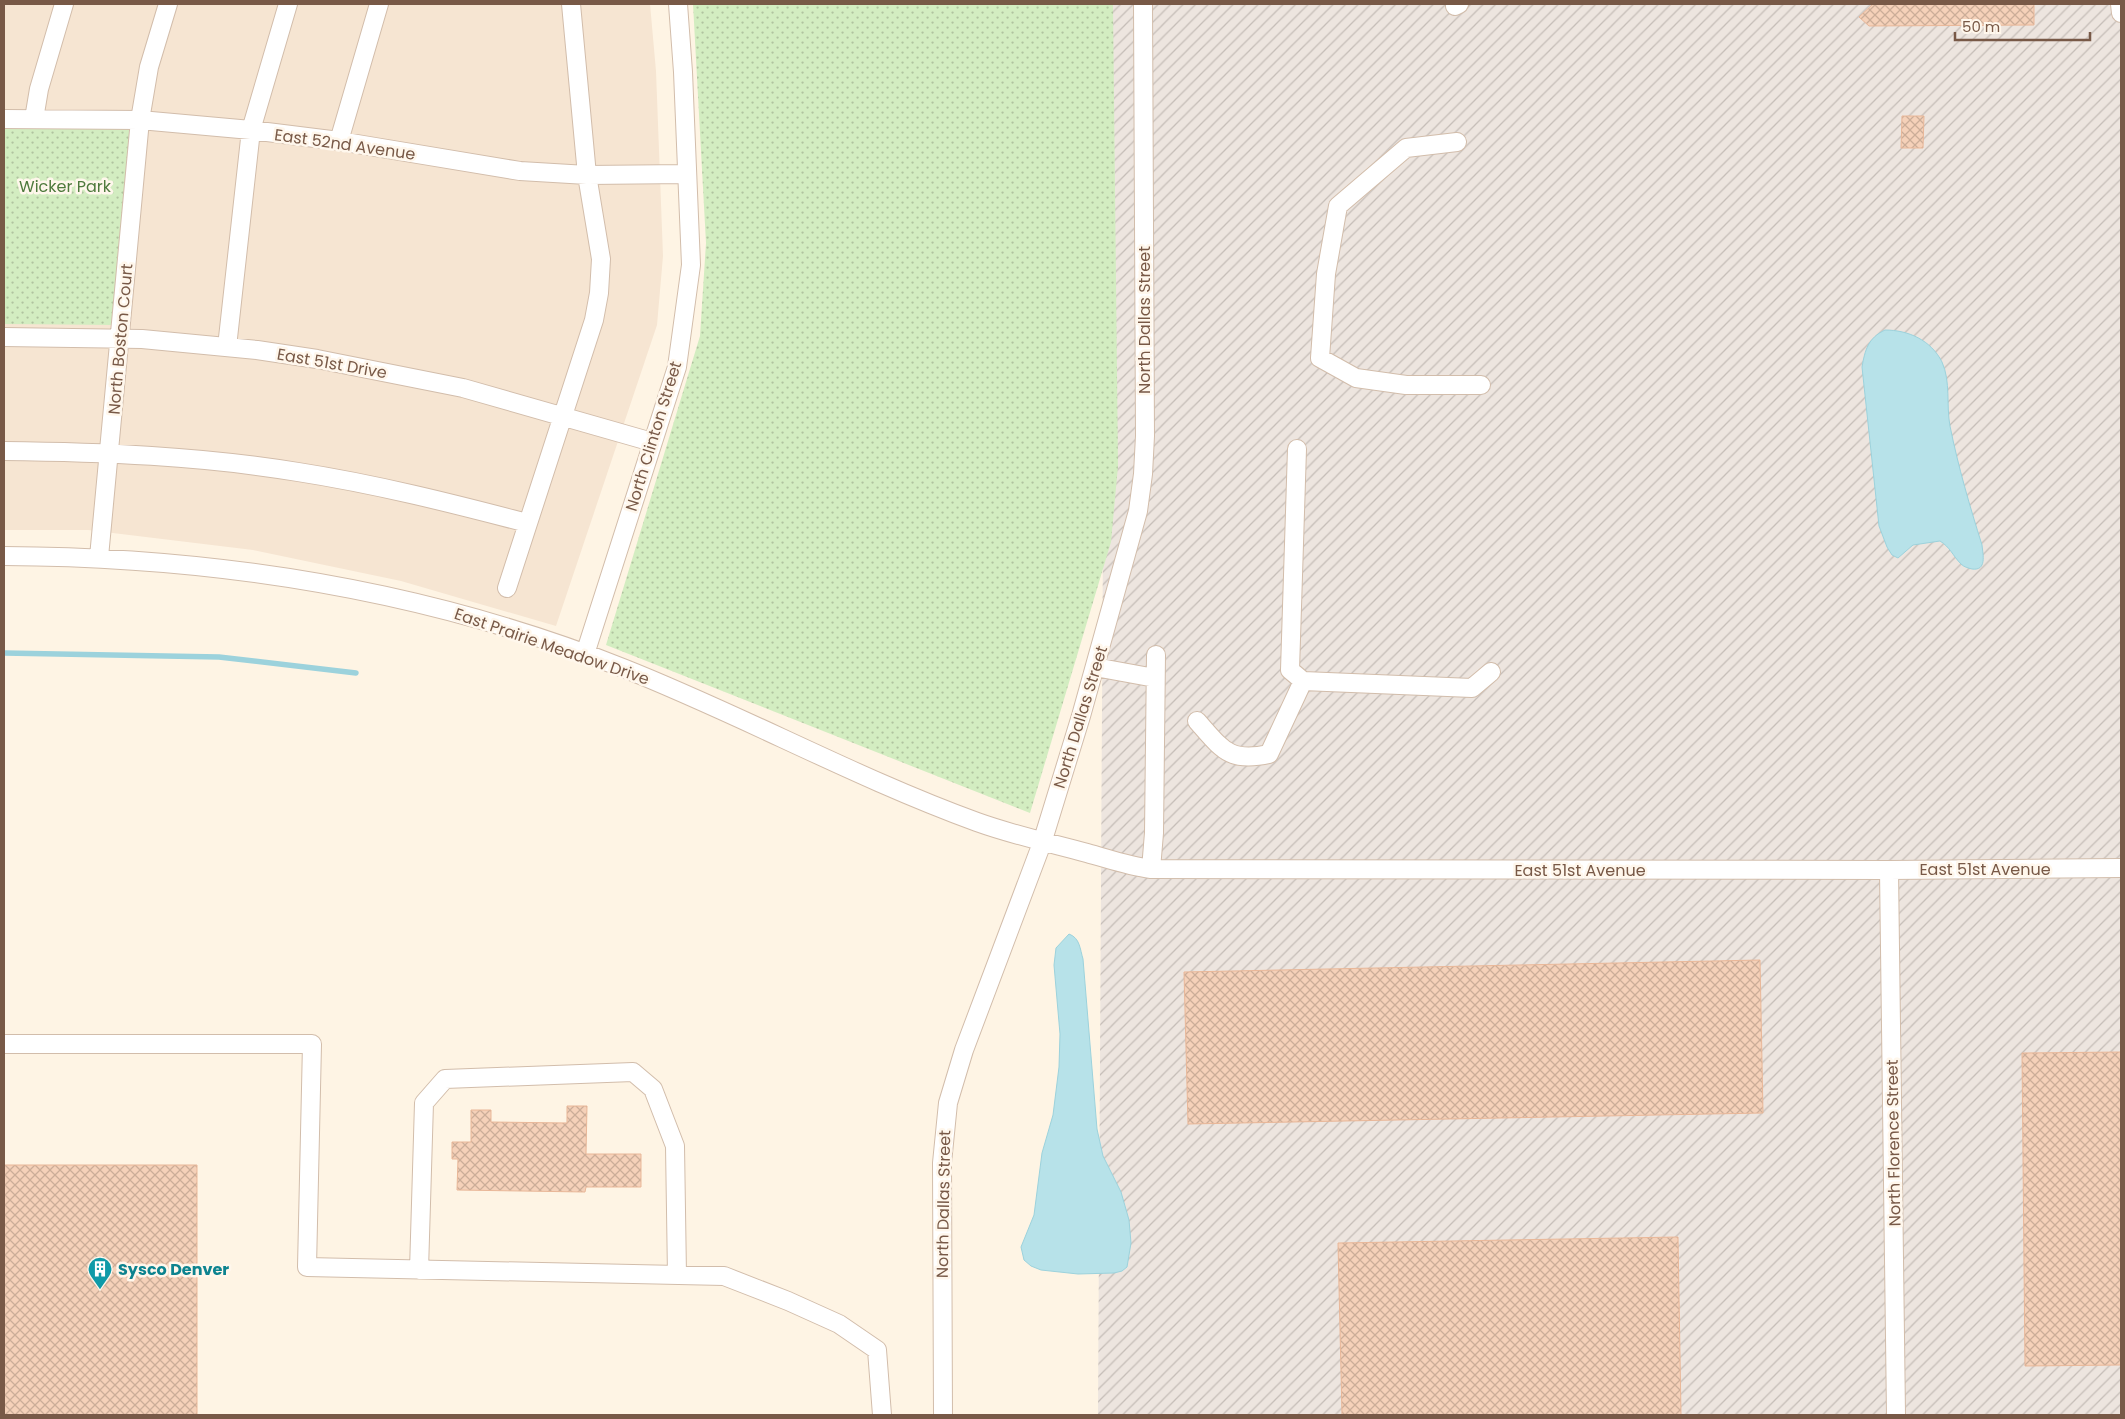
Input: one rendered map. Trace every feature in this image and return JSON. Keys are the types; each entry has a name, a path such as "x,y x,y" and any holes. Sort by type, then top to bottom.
{"street":[{"path":"34,119 39,89 64,4"},
{"name":"North Boston Court","path":"99,557 140,120 149,67 168,4"},
{"path":"227,347 251,130 288,4"},
{"path":"339,141 379,4"},
{"path":"507,588 594,320 599,293 601,260 587,175 571,4"},
{"name":"North Clinton Street","path":"585,654 677,367 691,264 683,72 678,4"},
{"name":"North Dallas Street","path":"943,1415 942,1163 948,1103 964,1050 1042,843 1096,667 1138,511 1144,456 1143,4"},
{"path":"2120,4 2121,13"},
{"name":"East 52nd Avenue","path":"4,119 140,120 251,130 339,141 520,171 587,175 686,174"},
{"path":"1457,142 1406,148 1338,206 1326,274 1320,358 1356,378 1406,385 1481,385"},
{"name":"East 51st Drive","path":"4,336 120,338 227,347 317,359 437,382 562,415 652,442"},
{"path":"1297,449 1290,670 1303,681 1472,688 1491,672"},
{"path":"4,451 110,453 199,460 296,471 421,495 527,523"},
{"name":"East Prairie Meadow Drive","path":"4,556 99,557 254,571 341,586 460,614 585,654 686,694 933,805 998,830 1042,843"},
{"path":"1151,869 1154,833 1156,655"},
{"path":"1096,667 1155,678"},
{"path":"1197,721 1225,752 1253,758 1269,754 1303,681"},
{"name":"East 51st Avenue","path":"1042,843 1085,852 1123,865 1151,869 1889,870 2121,868"},
{"name":"North Florence Street","path":"1889,870 1896,1415"},
{"path":"4,1044 312,1044 307,1267 724,1276 788,1301 839,1324 877,1350 882,1415"},
{"path":"419,1270 424,1103 444,1079 633,1072 653,1089 674,1146 677,1275"}],"shaded area":[{"name":"Wicker Park","path":"4,4 650,4 656,71 663,256 657,325 556,626 401,581 253,550 88,530 4,530"},
{"path":"1106,4 2121,4 2121,1415 1098,1415"}],"green space":[{"path":"693,4 1113,4 1118,466 1111,542 1030,813 606,645 700,336 706,243"},
{"name":"Wicker Park","path":"4,124 134,125 112,325 4,324"}],"water":[{"path":"1885,330 1894,330 1918,338 1932,348 1942,362 1946,377 1953,441 1982,545 1983,562 1980,568 1971,569 1962,565 1940,541 1913,545 1898,558 1892,555 1887,547 1879,526 1862,367 1868,345 1879,333"},
{"path":"1069,934 1077,941 1083,959 1097,1129 1103,1156 1121,1192 1129,1220 1131,1243 1127,1267 1122,1271 1114,1273 1078,1274 1041,1270 1031,1266 1024,1260 1021,1247 1034,1215 1042,1153 1053,1115 1059,1067 1060,1034 1054,965 1056,948"}],"building":[{"path":"1873,4 2034,4 2034,25 1869,26 1859,17"},
{"path":"1902,116 1924,116 1923,148 1901,148"},
{"path":"1760,960 1763,1113 1188,1124 1184,972"},
{"path":"2121,1052 2121,1365 2025,1366 2022,1053"},
{"path":"567,1106 587,1106 586,1154 641,1154 641,1187 586,1187 585,1192 457,1190 458,1159 452,1159 452,1142 471,1142 471,1110 491,1110 491,1122 567,1123"},
{"name":"Sysco Denver","path":"4,1165 197,1165 197,1415 4,1415"},
{"path":"1678,1237 1681,1415 1342,1415 1338,1243"}],"waterway":[{"path":"4,653 219,657 356,673"}],"place":[{"name":"Sysco Denver","path":"100,1290"}]}
